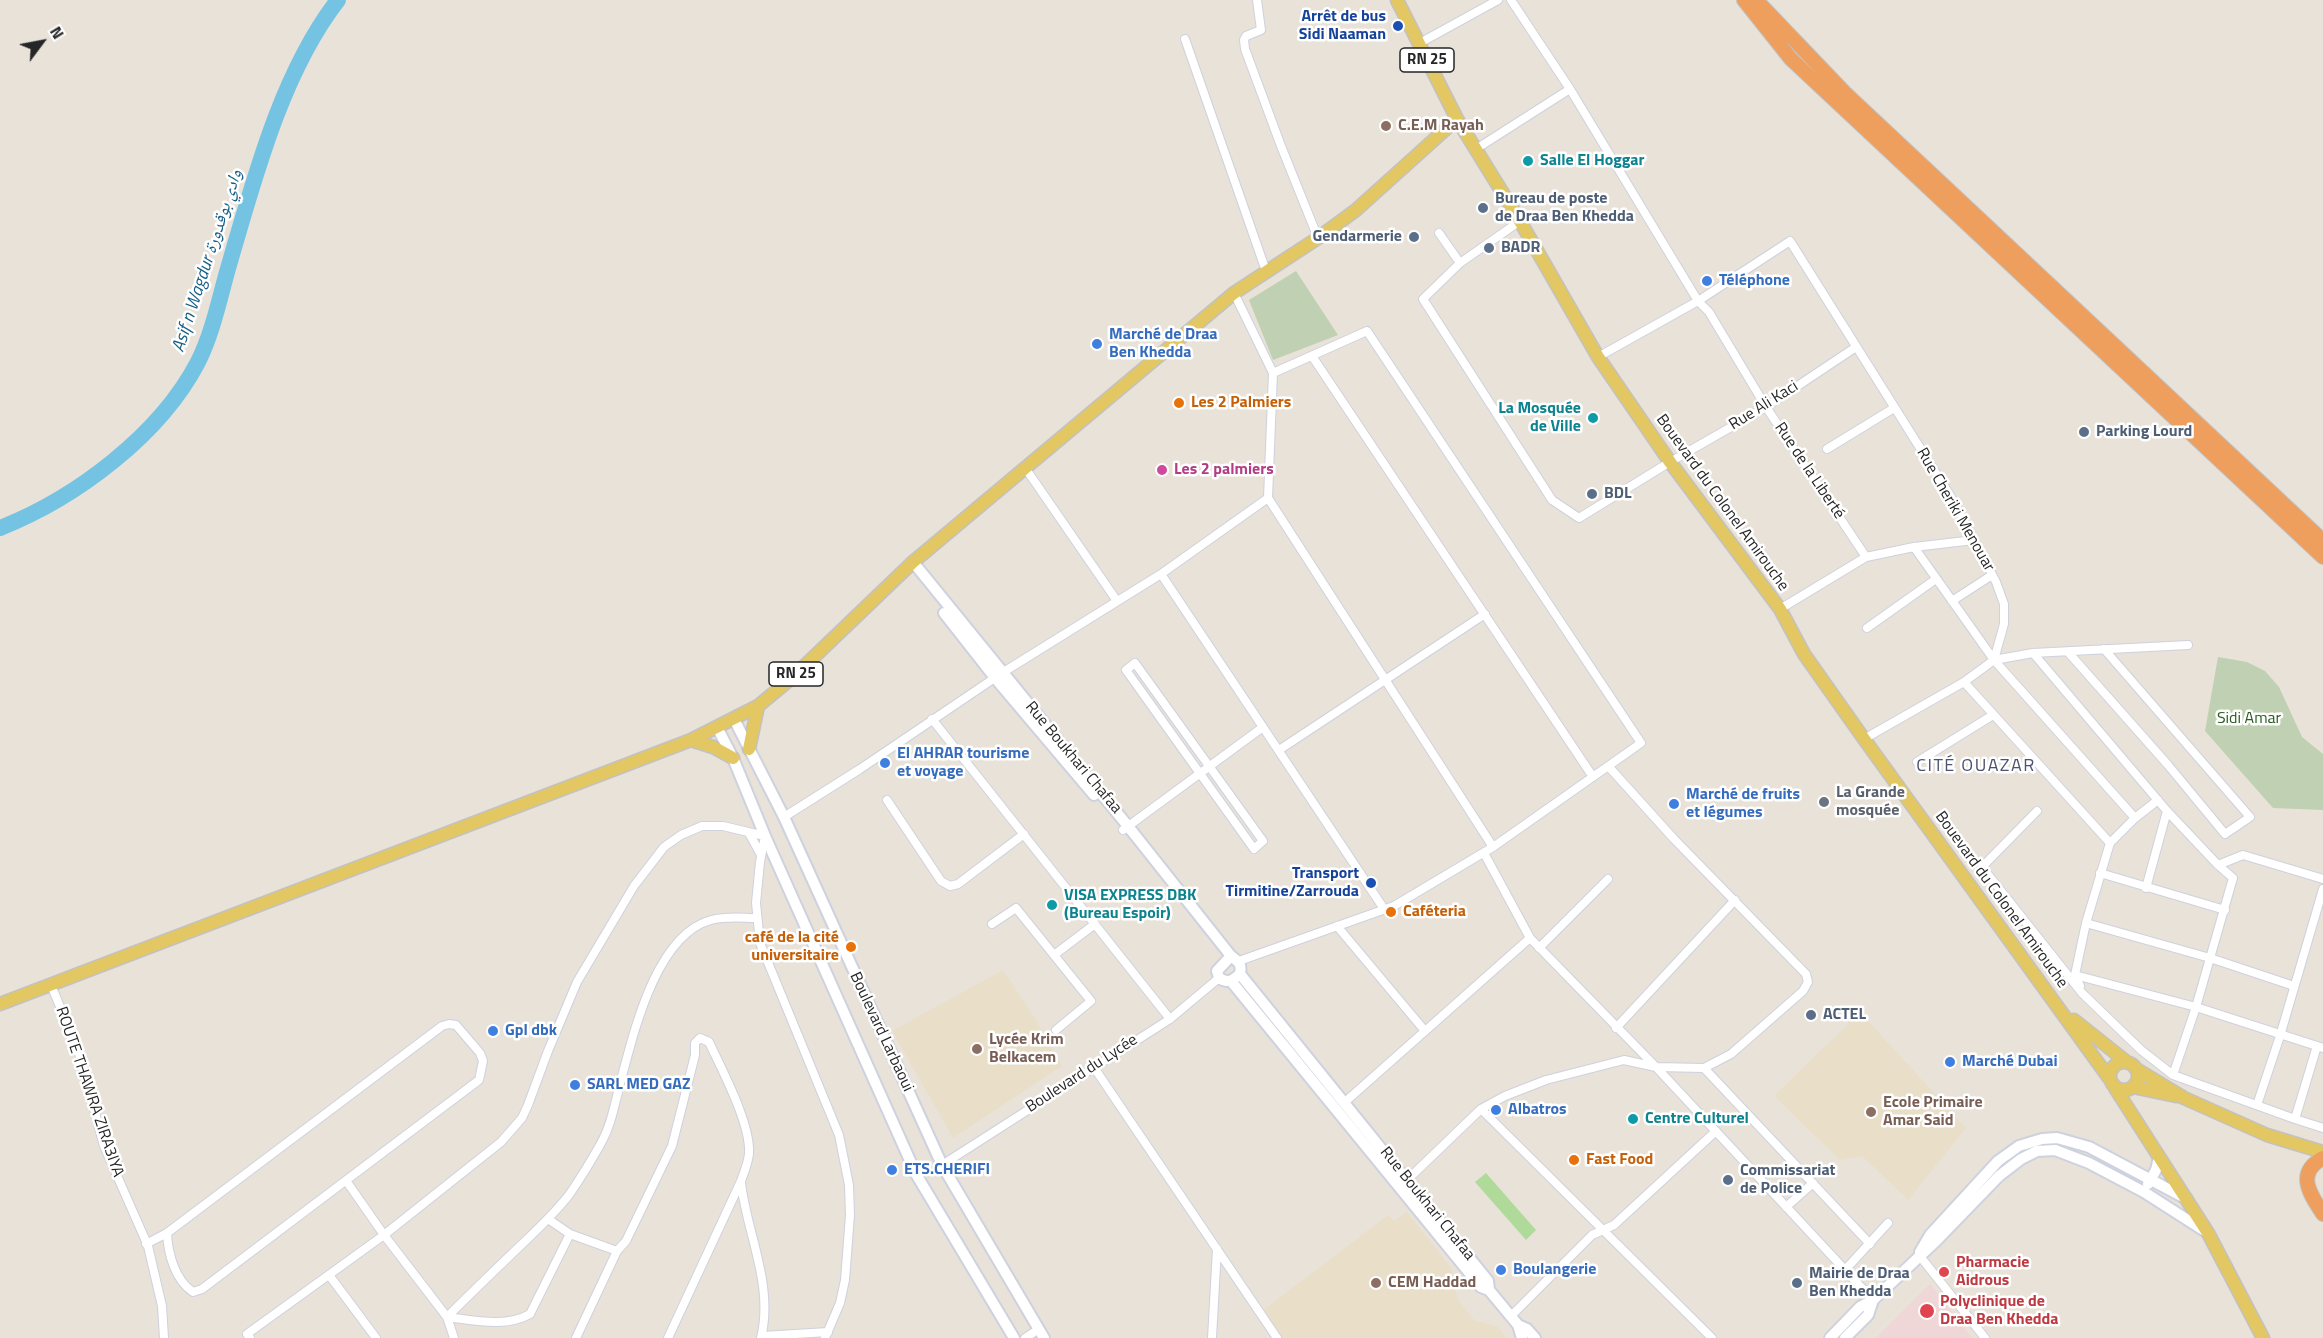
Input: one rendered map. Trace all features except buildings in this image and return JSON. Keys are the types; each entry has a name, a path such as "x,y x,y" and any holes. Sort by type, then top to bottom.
{"highway":[{"path":"1744,0 1799,67 2323,557"},
{"path":"1756,0 1845,93 2323,541"},
{"path":"2323,1158 2312,1166 2307,1177 2312,1197 2323,1214"}],"main road":[{"name":"Bouevard du Colonel Amirouche","path":"1397,0 1457,119 1520,221 1598,357 1670,462 1780,609 1804,654 1864,739 2055,1003 2121,1086 2130,1113 2208,1233 2263,1338"},
{"name":"RN 25","path":"0,1004 691,740 758,706 809,663 911,565 1234,293 1356,210 1457,119"},
{"name":"Rue Boukhari Chafaa","path":"911,565 999,676 1232,959"},
{"path":"691,740 713,747 733,758 749,749 758,706"},
{"name":"Boulevard Larbaoui","path":"734,719 784,817 942,1165 1041,1334"},
{"name":"Boulevard Larbaoui","path":"717,727 733,758 765,836 916,1174 1014,1338"},
{"path":"1232,959 1241,968 1236,978 1225,982 1219,978 1217,971 1232,959"},
{"name":"Rue Boukhari Chafaa","path":"1236,978 1345,1102 1481,1287 1489,1290 1514,1320"},
{"name":"Rue Boukhari Chafaa","path":"1236,978 1403,1183"},
{"name":"Bouevard du Colonel Amirouche","path":"2055,1003 2132,1066 2184,1098"},
{"path":"2115,1065 2132,1066 2137,1080 2121,1086 2115,1065"},
{"path":"2121,1086 2184,1098 2267,1135 2323,1152"},
{"path":"1919,1255 1930,1235 1986,1172 2010,1152 2028,1142 2057,1138 2089,1147 2188,1200"},
{"path":"1830,1338 1860,1307 1873,1300 1937,1240 1999,1176 2021,1159 2037,1151 2055,1150 2072,1155 2144,1192 2208,1233"},
{"path":"2144,1192 2156,1170 2159,1157"},
{"path":"1845,1338 1868,1315 1873,1300"},
{"path":"1514,1320 1522,1338"},
{"path":"1514,1320 1535,1338"}],"street":[{"path":"1257,0 1261,30 1246,36 1245,49 1318,238"},
{"path":"1418,44 1498,0"},
{"name":"Rue de la Liberté","path":"1511,0 1570,89 1766,407 1866,556"},
{"path":"1185,39 1266,271"},
{"path":"1476,149 1570,89"},
{"path":"1439,233 1460,263 1520,221"},
{"name":"Rue Cheriki Menouar","path":"1698,300 1790,241 1954,502 1992,575 2004,604 2004,624 1994,660"},
{"name":"Rue Ali Kaci","path":"1460,263 1423,299 1552,500 1579,518 1766,407 1856,347"},
{"path":"1234,293 1273,373 1268,498 1492,848"},
{"path":"1598,357 1698,300"},
{"path":"1232,959 1394,906 1492,848 1641,743 1367,331 1273,373"},
{"path":"1312,356 1593,777"},
{"path":"1827,449 1894,408"},
{"path":"1026,469 1117,601"},
{"path":"784,817 860,769 932,719 1161,574 1268,498"},
{"path":"1780,609 1866,556 1914,547 1974,540"},
{"path":"1914,547 1994,660 2135,818"},
{"path":"1161,574 1384,909"},
{"path":"1952,601 1992,575"},
{"path":"1867,628 1936,579"},
{"path":"1279,750 1485,614"},
{"path":"1864,739 1964,682 1994,660 2033,653 2188,645"},
{"path":"2068,652 2168,765 2225,834 2250,817 2104,649"},
{"path":"2033,653 2158,800 2218,865 2233,878 2196,1007 2173,1075"},
{"path":"1136,663 1263,842 1254,849 1199,773 1126,670 1136,663"},
{"path":"1964,682 2110,843"},
{"path":"1917,762 1993,715"},
{"path":"932,719 1170,1018"},
{"path":"1125,827 1263,726"},
{"path":"1403,1183 1481,1109 1546,1080 1624,1060 1656,1067 1704,1068 1731,1054 1803,991 1808,982 1806,974 1674,839 1609,767"},
{"path":"887,800 941,881 950,886 958,884 1024,834"},
{"path":"2082,993 2075,975 2086,923 2110,843 2135,818 2158,800"},
{"path":"2037,811 1982,867 2082,993 2141,1050 2173,1075 2323,1128"},
{"path":"2146,888 2168,811"},
{"path":"250,1338 247,1334 384,1235 501,1142 522,1118 577,982 634,886 664,847 681,835 702,826 723,826 765,836 761,855 756,918 760,943 818,1082 844,1153 849,1185 848,1252 840,1303 826,1335 762,1337 762,1281 755,1242 743,1200 741,1181"},
{"path":"749,833 761,855"},
{"path":"1484,853 1530,938 1656,1067 1873,1300"},
{"path":"2218,865 2243,855 2323,879"},
{"path":"2100,873 2225,910"},
{"path":"1539,948 1608,879"},
{"path":"2257,1105 2280,1036 2323,889"},
{"path":"1616,1028 1735,900"},
{"path":"992,924 1016,908 1091,1001 1056,1030"},
{"path":"447,1317 548,1219 569,1194 601,1144 614,1113 620,1083 648,992 662,964 680,940 696,927 710,920 728,917 756,918"},
{"path":"2086,923 2210,958 2294,986"},
{"path":"1054,955 1095,924"},
{"path":"1337,926 1425,1030"},
{"path":"1345,1102 1530,938"},
{"path":"2075,975 2196,1007 2280,1036 2320,1047 2295,1119"},
{"name":"Boulevard du Lycée","path":"942,1165 1092,1066 1170,1018 1219,978"},
{"name":"ROUTE THAWRA ZIRA3IYA","path":"51,985 78,1050 104,1146 146,1244 159,1288 164,1338"},
{"path":"146,1244 167,1233 442,1026 456,1025 480,1053 483,1061 480,1080 202,1289 193,1292 186,1287 171,1259 167,1233"},
{"path":"576,1338 617,1251 626,1241 672,1146 695,1055 695,1043 700,1038 709,1042 743,1120 749,1155 741,1181 668,1338"},
{"path":"1092,1066 1277,1338"},
{"path":"1704,1068 1870,1244"},
{"path":"1481,1109 1712,1338"},
{"path":"1514,1320 1592,1235 1614,1225 1716,1131"},
{"path":"347,1182 384,1235 447,1317 454,1338"},
{"path":"1786,1207 1813,1183"},
{"path":"548,1219 570,1234 617,1251"},
{"path":"1845,1270 1888,1223"},
{"path":"447,1317 485,1322 522,1318 530,1314 570,1234"},
{"path":"1212,1338 1217,1249"},
{"path":"1919,1255 1985,1338"},
{"path":"329,1275 376,1338"},
{"path":"1025,1338 1041,1334"}],"shaded area":[{"name":"Lycée Krim Belkacem","path":"1003,970 1036,1020 1062,1066 953,1138 892,1031"},
{"name":"Ecole Primaire Amar Said","path":"1860,1012 1966,1128 1908,1200 1862,1156 1840,1160 1774,1096"},
{"name":"CEM Haddad","path":"1407,1212 1451,1267 1458,1299 1474,1320 1498,1327 1506,1338 1281,1338 1262,1311 1388,1215 1394,1221"},
{"name":"Polyclinique de Draa Ben Khedda","path":"1930,1284 1972,1338 1876,1338"}],"green space":[{"path":"1296,271 1338,335 1273,360 1249,300"},
{"name":"Sidi Amar","path":"2218,657 2247,662 2265,671 2279,687 2302,737 2323,754 2323,810 2273,808 2205,731"},
{"path":"1486,1173 1536,1230 1526,1240 1475,1182"}],"waterway":[{"name":"Asif n Wagdur وادي بوقدورة","path":"0,528 58,500 86,482 139,439 182,389 198,362 207,340 259,166 285,95 300,61 338,0"}],"place":[{"name":"Arrêt de bus Sidi Naaman","path":"1398,26"},
{"name":"C.E.M Rayah","path":"1386,126"},
{"name":"Salle El Hoggar","path":"1528,161"},
{"name":"Bureau de poste de Draa Ben Khedda","path":"1483,208"},
{"name":"Gendarmerie","path":"1414,237"},
{"name":"BADR","path":"1489,248"},
{"name":"Téléphone","path":"1707,281"},
{"name":"Marché de Draa Ben Khedda","path":"1097,344"},
{"name":"Les 2 Palmiers","path":"1179,403"},
{"name":"La Mosquée de Ville","path":"1593,418"},
{"name":"Parking Lourd","path":"2084,432"},
{"name":"Les 2 palmiers","path":"1162,470"},
{"name":"BDL","path":"1592,494"},
{"name":"El AHRAR tourisme et voyage","path":"885,763"},
{"name":"La Grande mosquée","path":"1824,802"},
{"name":"Marché de fruits et légumes","path":"1674,804"},
{"name":"Transport Tirmitine/Zarrouda","path":"1371,883"},
{"name":"VISA EXPRESS DBK (Bureau Espoir)","path":"1052,905"},
{"name":"Caféteria","path":"1391,912"},
{"name":"café de la cité universitaire","path":"851,947"},
{"name":"ACTEL","path":"1811,1015"},
{"name":"Gpl dbk","path":"493,1031"},
{"name":"Lycée Krim Belkacem","path":"977,1049"},
{"name":"Marché Dubai","path":"1950,1062"},
{"name":"SARL MED GAZ","path":"575,1085"},
{"name":"Albatros","path":"1496,1110"},
{"name":"Ecole Primaire Amar Said","path":"1871,1112"},
{"name":"Centre Culturel","path":"1633,1119"},
{"name":"Fast Food","path":"1574,1160"},
{"name":"ETS.CHERIFI","path":"892,1170"},
{"name":"Commissariat de Police","path":"1728,1180"},
{"name":"Boulangerie","path":"1501,1270"},
{"name":"Pharmacie Aidrous","path":"1944,1272"},
{"name":"CEM Haddad","path":"1376,1283"},
{"name":"Mairie de Draa Ben Khedda","path":"1797,1283"},
{"name":"Polyclinique de Draa Ben Khedda","path":"1927,1311"}],"district":[{"name":"CITÉ OUAZAR","path":"1976,767"}]}
